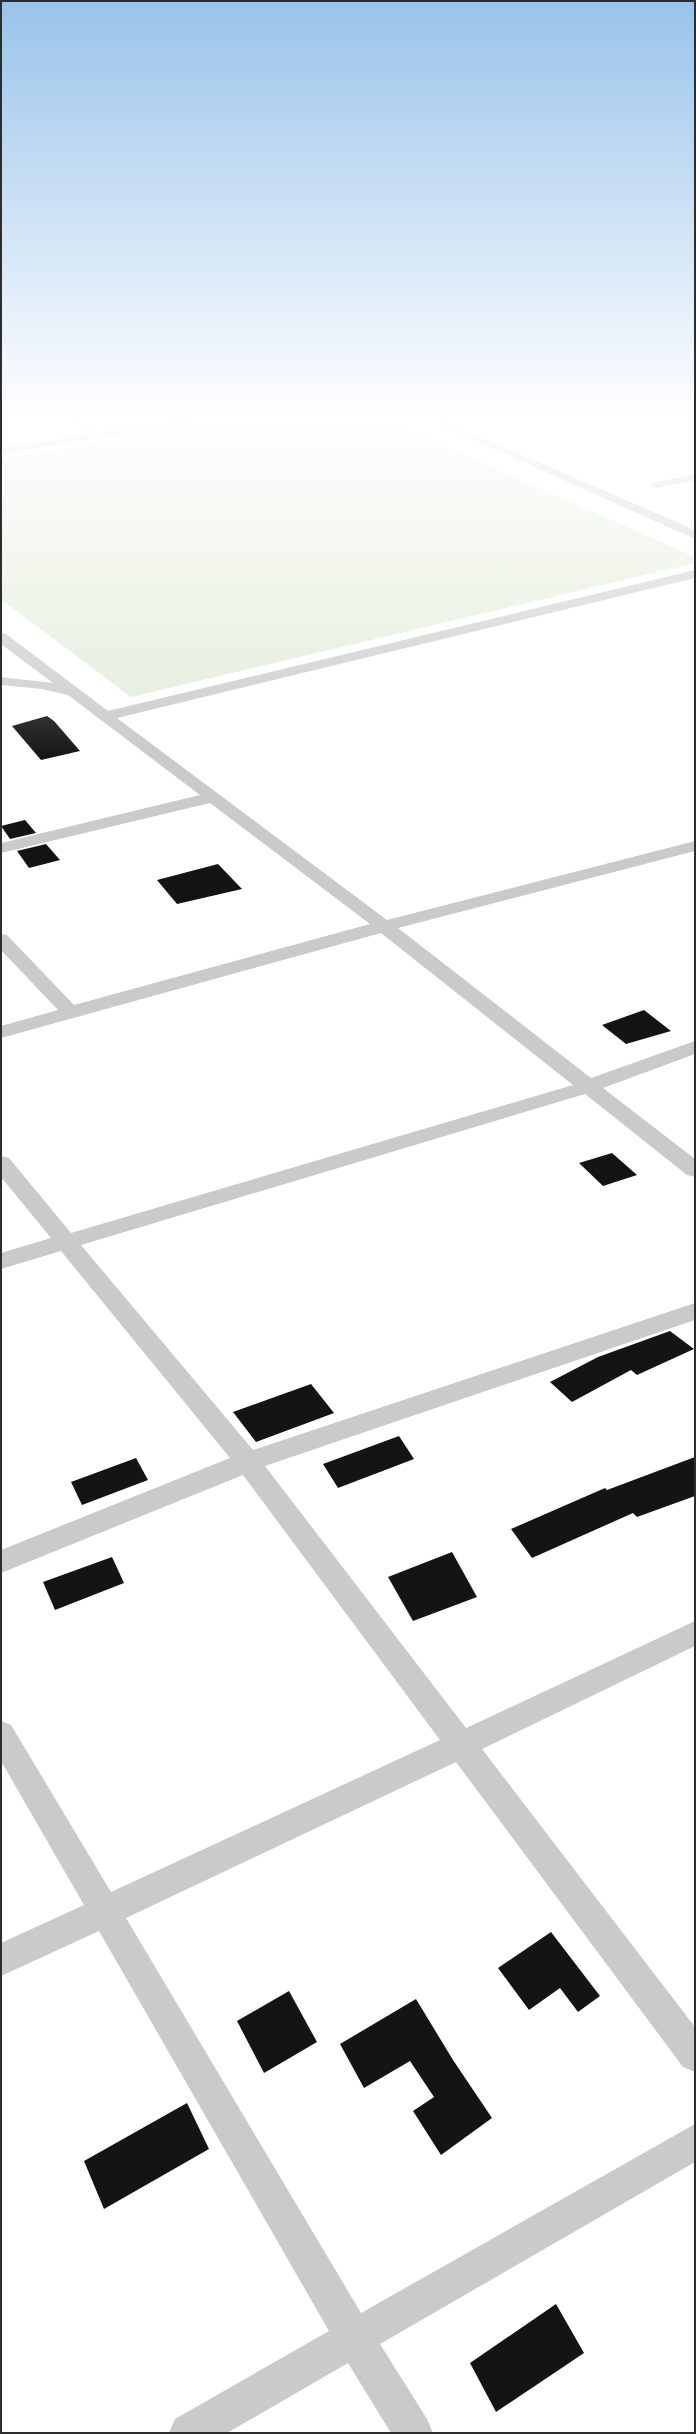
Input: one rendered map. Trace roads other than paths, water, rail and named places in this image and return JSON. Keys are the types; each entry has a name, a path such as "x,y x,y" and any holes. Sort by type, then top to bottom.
{"street":[{"path":"106,716 695,574"},
{"path":"1,637 25,667 76,694 106,716 385,927 587,1087 695,1170"},
{"path":"1,672 25,667"},
{"path":"1,681 43,685 116,703 175,699"},
{"path":"1,848 213,797"},
{"path":"1,1032 385,927 695,846"},
{"path":"1,939 70,1012"},
{"path":"1,1261 587,1087 695,1047"},
{"path":"1,1163 248,1462 695,2055"},
{"path":"1,1562 248,1462 695,1312"},
{"path":"1,1960 461,1745 695,1633"},
{"path":"1,1734 354,2337 413,2433"},
{"path":"189,2433 695,2142"}]}
